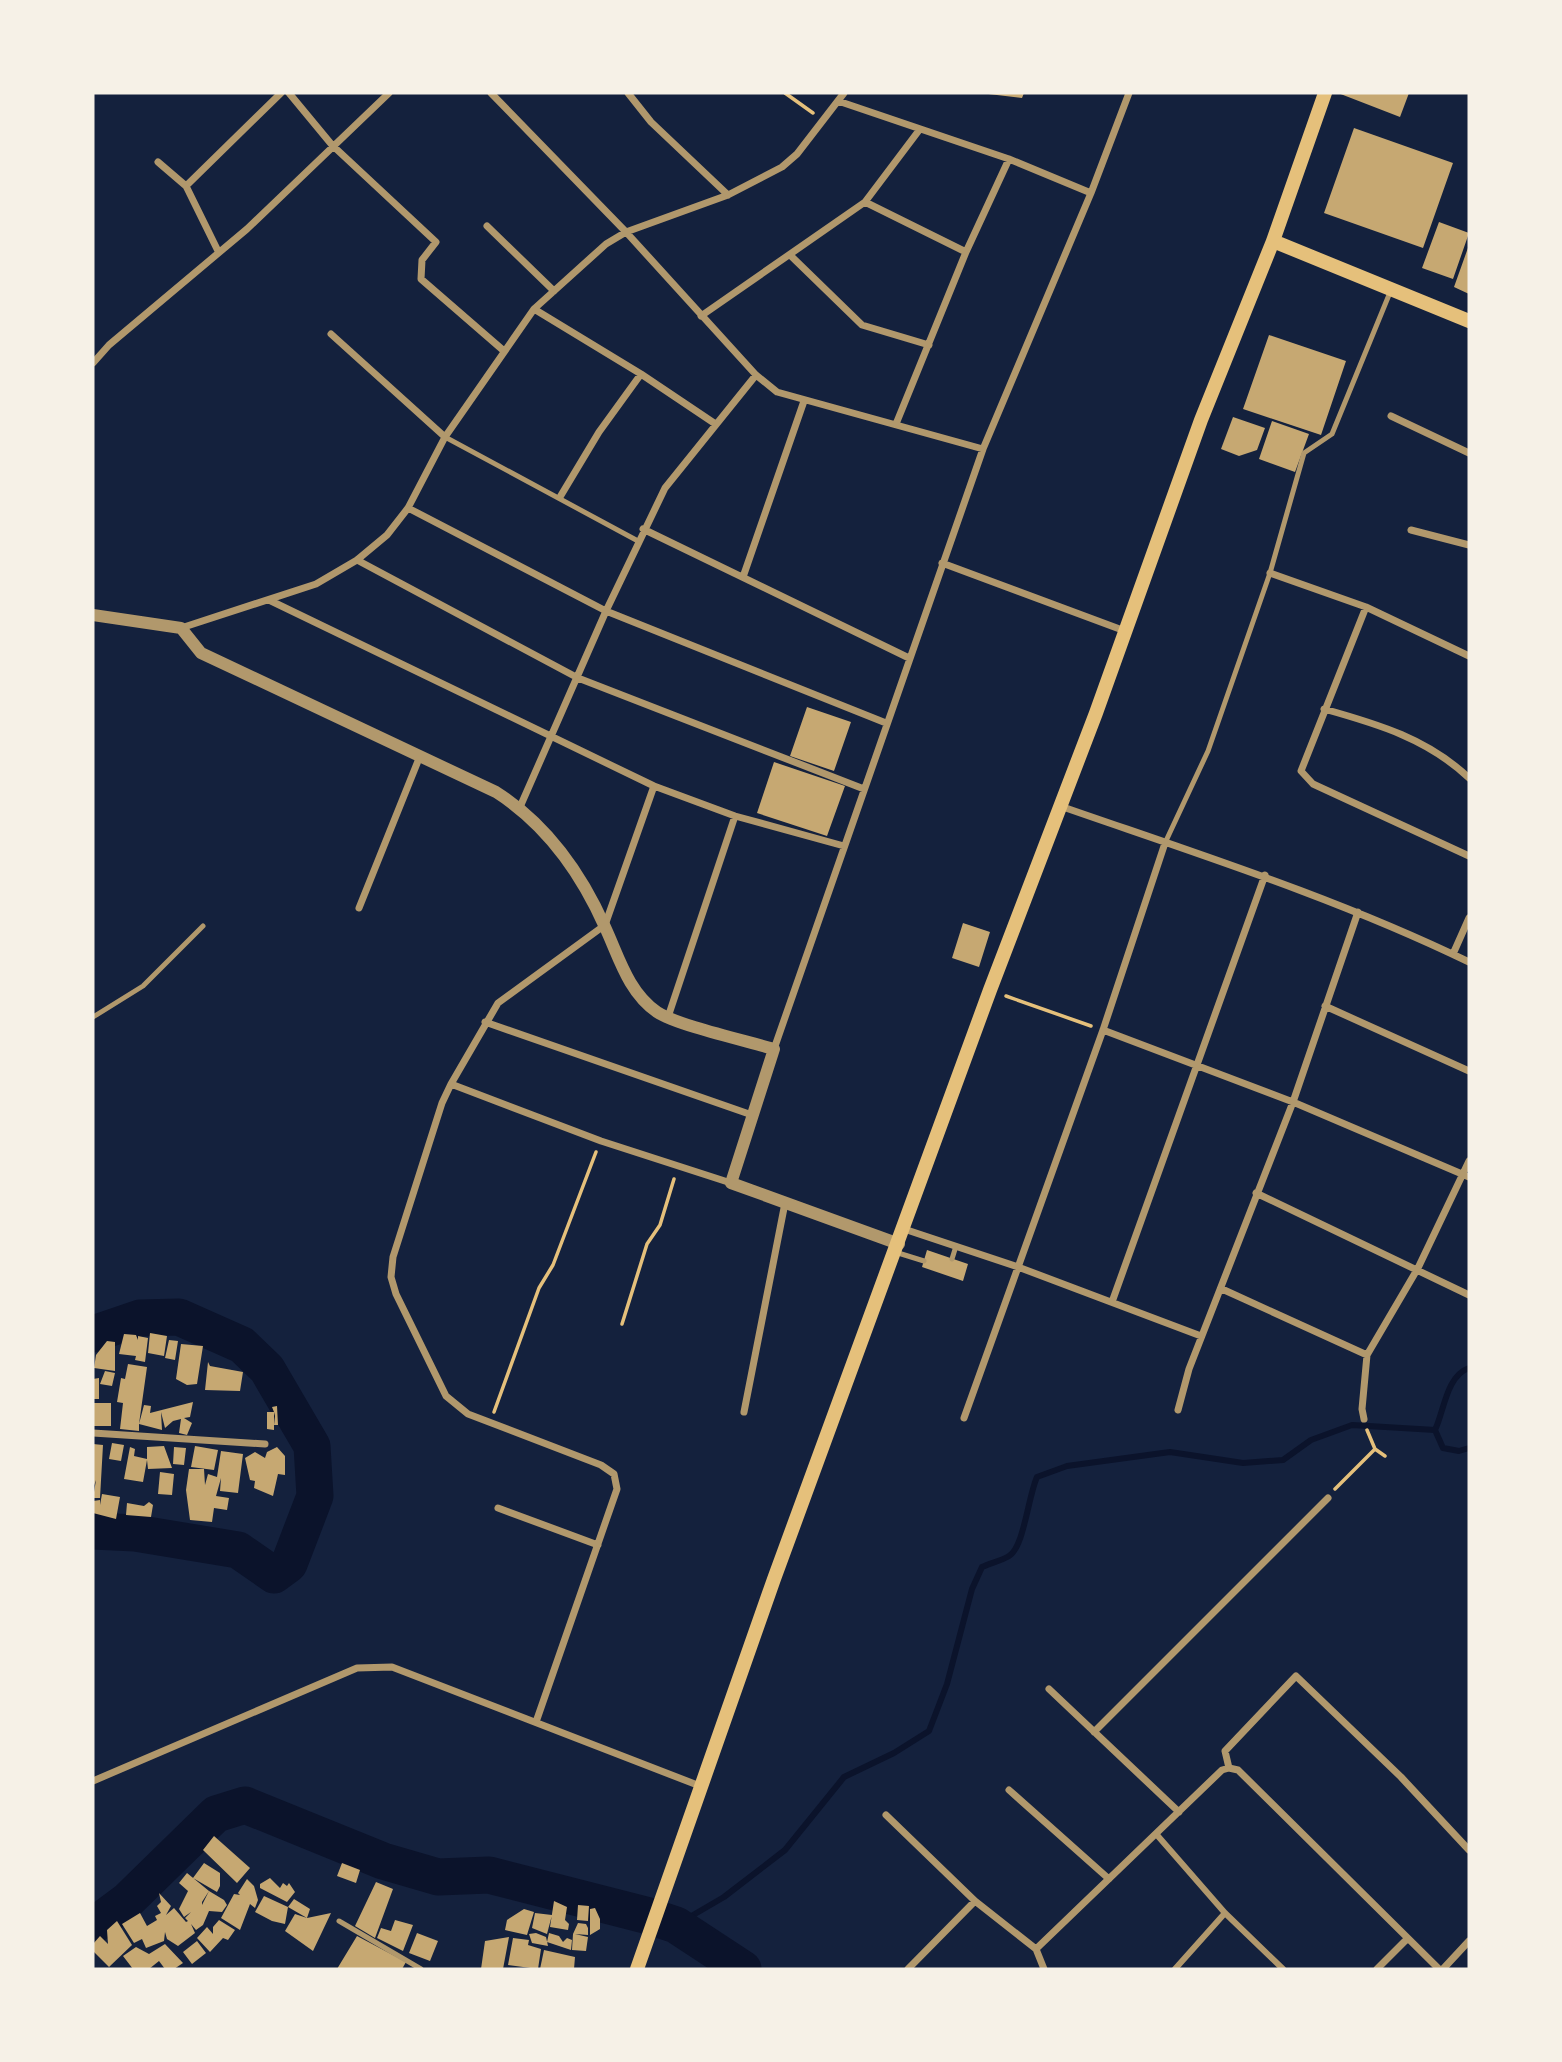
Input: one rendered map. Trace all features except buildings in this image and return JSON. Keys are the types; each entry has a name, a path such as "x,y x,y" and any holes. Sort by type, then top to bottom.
{"main road":[{"path":"637,1969 700,1786 990,990 1126,632 1201,420 1273,241 1325,93"},
{"path":"1273,241 1469,321"}],"street":[{"path":"186,186 281,93"},
{"path":"289,93 332,145 436,242 422,260 421,279 503,351"},
{"path":"93,363 109,345 247,229 389,93"},
{"path":"492,93 626,232 756,375 777,392 983,449"},
{"path":"628,93 651,122 728,195"},
{"path":"93,615 181,628 271,601 316,584 357,561 387,535 408,508 444,437 534,309 606,244 626,232 728,195 782,167 797,154 844,93"},
{"path":"731,1183 774,1049 983,449 1091,193 1129,93"},
{"path":"838,101 1009,159 1091,193"},
{"path":"701,316 865,202 920,128"},
{"path":"896,424 967,252 1009,159"},
{"path":"158,162 186,186 218,251"},
{"path":"865,202 967,252"},
{"path":"487,226 554,291"},
{"path":"790,255 862,325 929,345"},
{"path":"534,309 641,374 714,424"},
{"path":"331,334 444,437"},
{"path":"560,497 599,432 641,374"},
{"path":"520,807 643,528 665,488 756,375"},
{"path":"743,577 804,401"},
{"path":"1391,416 1469,453"},
{"path":"408,508 606,611 886,723"},
{"path":"643,528 909,658"},
{"path":"1411,530 1469,545"},
{"path":"357,561 578,678 864,789"},
{"path":"942,563 1126,632"},
{"path":"1270,573 1366,607 1469,656"},
{"path":"271,601 654,786 735,816 844,846"},
{"path":"1366,607 1301,771 1305,778 1469,856"},
{"path":"181,628 201,653 496,792 520,807 570,864 604,925 624,972 641,998 668,1017 774,1049"},
{"path":"1324,709 1428,745 1469,778"},
{"path":"359,908 421,756"},
{"path":"536,1722 617,1489 614,1474 601,1465 468,1414 446,1396 396,1294 391,1277 393,1257 451,1084 485,1023 506,997 604,925 654,786"},
{"path":"1060,806 1265,875 1358,912 1469,962"},
{"path":"668,1017 735,816"},
{"path":"964,1418 1103,1030 1165,842"},
{"path":"1112,1302 1265,875"},
{"path":"1178,1410 1201,1336 1222,1289 1256,1193 1293,1102 1358,912"},
{"path":"1453,954 1469,918"},
{"path":"1325,1006 1469,1071"},
{"path":"485,1023 752,1115"},
{"path":"1103,1030 1293,1102 1466,1175"},
{"path":"451,1084 601,1141 731,1183 897,1248"},
{"path":"1364,1419 1362,1409 1367,1355 1418,1268 1466,1175 1469,1161"},
{"path":"1256,1193 1418,1268 1469,1295"},
{"path":"744,1412 785,1203"},
{"path":"904,1229 1018,1267 1201,1336"},
{"path":"1222,1289 1367,1355"},
{"path":"93,1433 265,1444"},
{"path":"1094,1732 1328,1498"},
{"path":"498,1508 598,1545"},
{"path":"93,1782 357,1668 392,1668 700,1786"},
{"path":"1230,1768 1224,1751 1296,1676 1401,1777 1469,1850"},
{"path":"1049,1689 1179,1812"},
{"path":"1036,1949 1157,1836 1222,1770 1230,1768 1238,1770 1407,1939 1441,1969 1469,1941"},
{"path":"1009,1790 1109,1879"},
{"path":"887,1815 975,1901 1036,1949 1042,1969"},
{"path":"1157,1836 1225,1913 1283,1969"},
{"path":"908,1969 975,1901"},
{"path":"1175,1969 1225,1913"},
{"path":"1377,1969 1407,1939"}],"lane":[{"path":"1165,842 1208,751 1270,573 1304,453 1332,434 1391,290"},
{"path":"444,437 638,541"},
{"path":"93,1017 143,986 204,926"},
{"path":"952,1259 956,1246"},
{"path":"897,1248 924,1262"},
{"path":"339,1921 421,1969"}],"path":[{"path":"786,93 824,121"},
{"path":"990,990 1103,1030"},
{"path":"490,1424 539,1288 553,1265 601,1141"},
{"path":"622,1324 647,1244 660,1225 678,1167"},
{"path":"1367,1431 1376,1449 1385,1456"},
{"path":"1328,1498 1352,1470 1376,1449"}],"waterway":[{"path":"93,1334 140,1318 179,1317 242,1345 267,1369 312,1446 315,1496 289,1564 274,1575 238,1550 135,1533 93,1531"},
{"path":"1469,1368 1461,1372 1451,1386 1435,1430 1443,1448 1459,1451 1469,1448"},
{"path":"676,1925 724,1897 785,1850 844,1777 894,1753 929,1731 947,1684 972,1589 982,1567 1006,1558 1014,1551 1037,1477 1067,1466 1170,1452 1243,1463 1283,1460 1311,1440 1352,1425 1435,1430"},
{"path":"93,1926 128,1900 216,1814 245,1805 383,1861 438,1877 489,1875 649,1916 676,1925 743,1969"}]}
